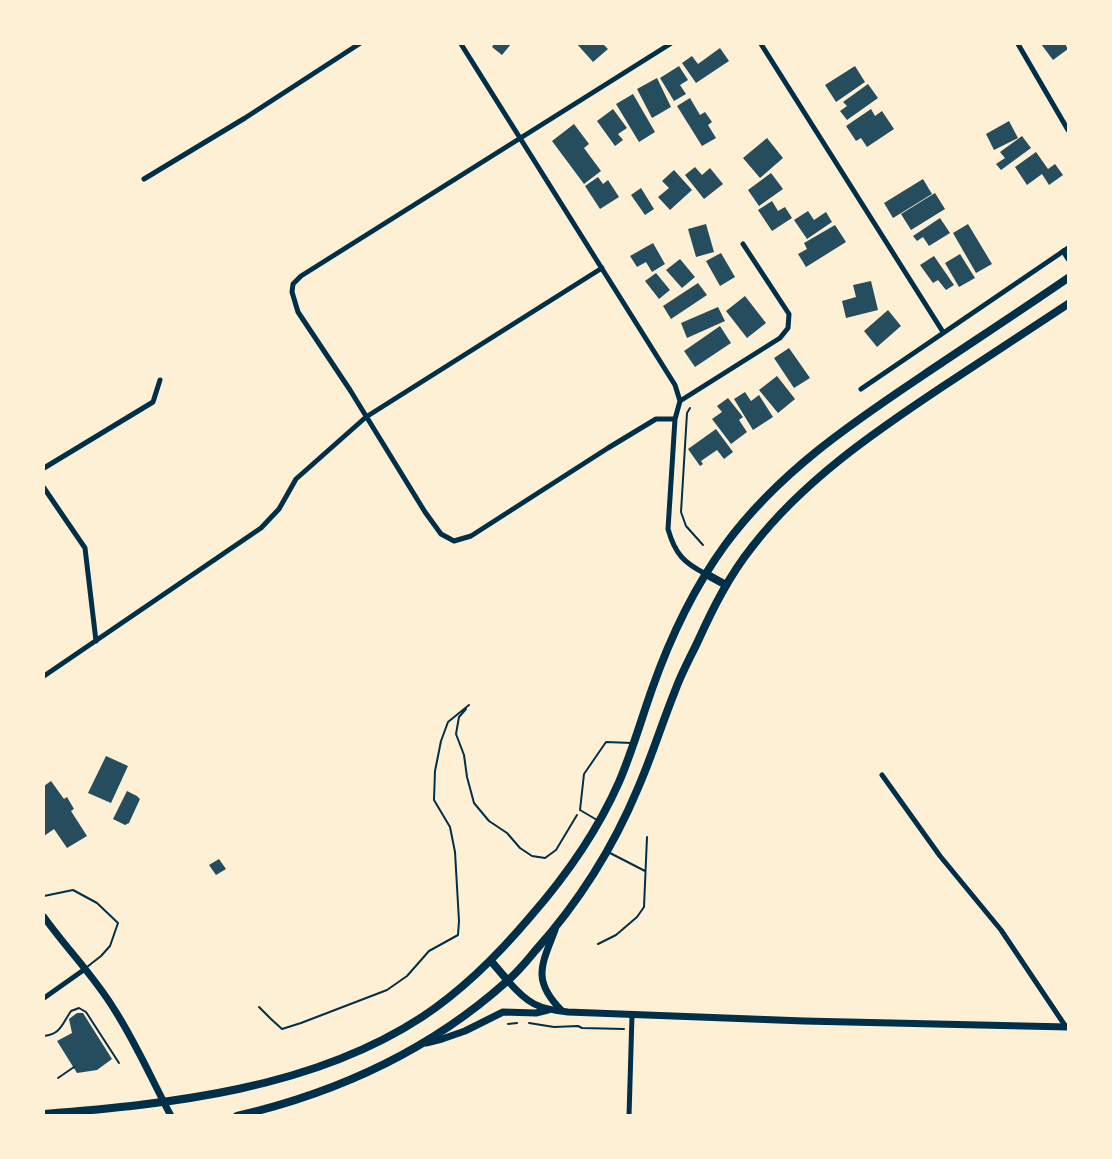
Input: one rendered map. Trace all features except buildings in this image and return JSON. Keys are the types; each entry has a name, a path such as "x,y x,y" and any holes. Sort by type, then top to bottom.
{"highway":[{"path":"44,1114 218,1094 267,1082 332,1062 376,1044 423,1016 454,993 491,961 547,897 564,876 599,821 618,783 668,646 685,611 725,545 746,519 772,490 856,420 1068,278"},
{"path":"237,1116 272,1108 332,1088 375,1070 422,1044 467,1014 508,981 556,928 588,884 608,851 640,785 676,687 714,606 761,535 818,478 884,425 1068,304"},
{"path":"706,574 726,585"},
{"path":"491,961 508,981"}],"main road":[{"path":"44,917 114,1008 171,1116"},
{"path":"556,928 541,976 546,992 562,1011"},
{"path":"508,981 526,999 548,1010 804,1021 1067,1027"},
{"path":"422,1044 465,1031 503,1012 536,1013 548,1010"}],"street":[{"path":"144,179 245,118 358,44"},
{"path":"461,44 675,385 680,401 675,419 668,529 681,557 706,574"},
{"path":"670,44 301,276 293,284 292,292 298,312 350,390 425,512 441,534 454,541 471,536 656,419 675,419"},
{"path":"761,44 943,332"},
{"path":"1018,44 1068,130"},
{"path":"680,401 780,338 788,328 789,314 743,244"},
{"path":"861,389 1066,249 1068,259"},
{"path":"44,676 261,528 279,509 296,479 366,417 602,268"},
{"path":"44,468 153,402 160,380"},
{"path":"44,488 85,548 96,641"},
{"path":"882,775 940,856 1001,930 1067,1027"},
{"path":"44,998 85,969"},
{"path":"629,1116 632,1015"}],"lane":[{"path":"599,821 580,810 584,774 606,742 634,743"},
{"path":"598,944 616,935 637,917 644,907 647,837"},
{"path":"608,851 645,871"},
{"path":"44,896 73,890 97,903 118,922 110,946 85,969"},
{"path":"44,1036 60,1030 71,1011 79,1008 86,1012 119,1063"}],"path":[{"path":"690,408 687,412 681,512 686,526 703,545"},
{"path":"259,1007 282,1029 301,1023 387,990 407,976 429,951 458,935 456,852 450,827 434,800 435,771 441,741 448,722 469,705 459,717 456,734 464,755 474,802 489,821 507,833 520,848 532,856 545,858 556,850 580,810"},
{"path":"508,1024 519,1022"},
{"path":"527,1023 554,1027 624,1029"},
{"path":"58,1078 74,1067"}]}
